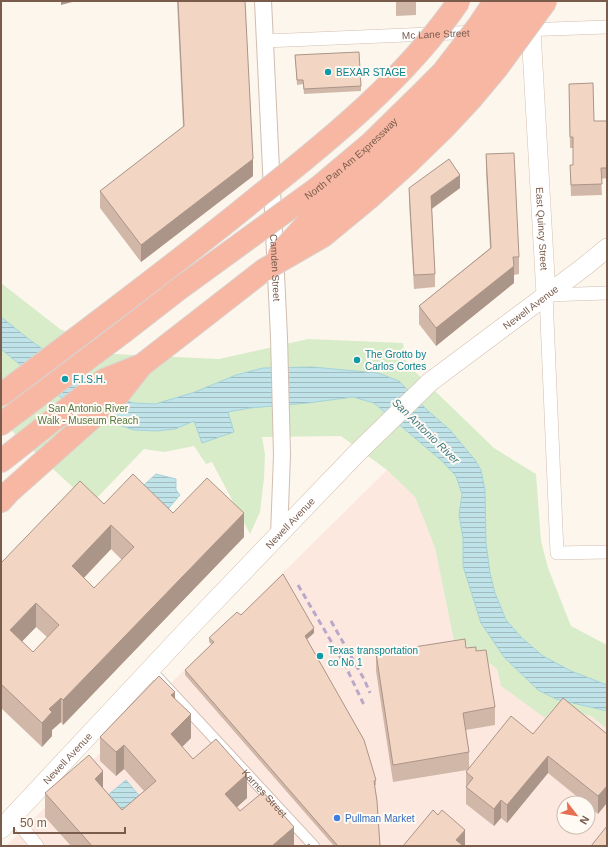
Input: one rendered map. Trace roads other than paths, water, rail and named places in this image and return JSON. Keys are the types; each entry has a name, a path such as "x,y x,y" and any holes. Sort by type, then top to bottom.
{"highway":[{"path":"1,395 195,248 311,155 394,78 426,44 459,1"},
{"name":"North Pan Am Expressway","path":"180,288 360,136 400,97 432,62 480,1"},
{"name":"North Pan Am Expressway","path":"1,424 180,288 319,187 370,144 443,72 495,1"},
{"name":"North Pan Am Expressway","path":"264,270 312,219 358,181 427,117 484,51 521,1"},
{"name":"North Pan Am Expressway","path":"1,461 104,380 142,365 264,270 323,236 369,198 443,129 471,99 497,68 546,1"},
{"path":"1,384 311,155"},
{"path":"1,501 119,394 142,365"},
{"path":"1,510 34,470"}],"main road":[{"name":"East Quincy Street","path":"529,1 546,295"},
{"name":"Newell Avenue","path":"7,823 150,669 356,454 430,382 584,267 607,248"}],"street":[{"name":"Camden Street","path":"263,1 279,337 282,455 279,535"},
{"name":"Mc Lane Street","path":"265,41 607,27"},
{"path":"546,295 607,292"},
{"name":"East Quincy Street","path":"546,295 557,553 607,552"},
{"name":"Karnes Street","path":"150,669 314,846"},
{"path":"7,823 37,846"}],"water":[{"name":"San Antonio River","path":"1,317 54,357 79,371 119,399 134,403 155,404 195,392 236,375 263,368 312,367 378,373 399,381 427,410 450,430 475,460 481,470 485,490 486,543 490,573 495,593 506,620 522,638 543,656 571,671 607,685 607,711 556,699 538,690 504,657 481,623 463,566 463,538 459,515 462,494 456,476 443,462 374,403 353,397 250,408 228,412 234,432 202,443 194,421 175,429 156,431 134,430 101,419 57,395 1,349"},
{"path":"156,474 176,479 176,490 180,495 168,509 144,485"},
{"path":"126,780 143,800 126,815 109,794"}],"railway":[{"path":"298,585 345,665 365,707"},
{"path":"331,621 364,679 370,693"}],"place":[{"name":"BEXAR STAGE","path":"328,72"},
{"name":"The Grotto by Carlos Cortes","path":"357,360"},
{"name":"F.I.S.H.","path":"65,379"},
{"name":"Texas transportation co No 1","path":"320,656"},
{"name":"Pullman Market","path":"337,818"}],"park label":[{"name":"San Antonio River Walk - Museum Reach","path":"88,414"}]}
